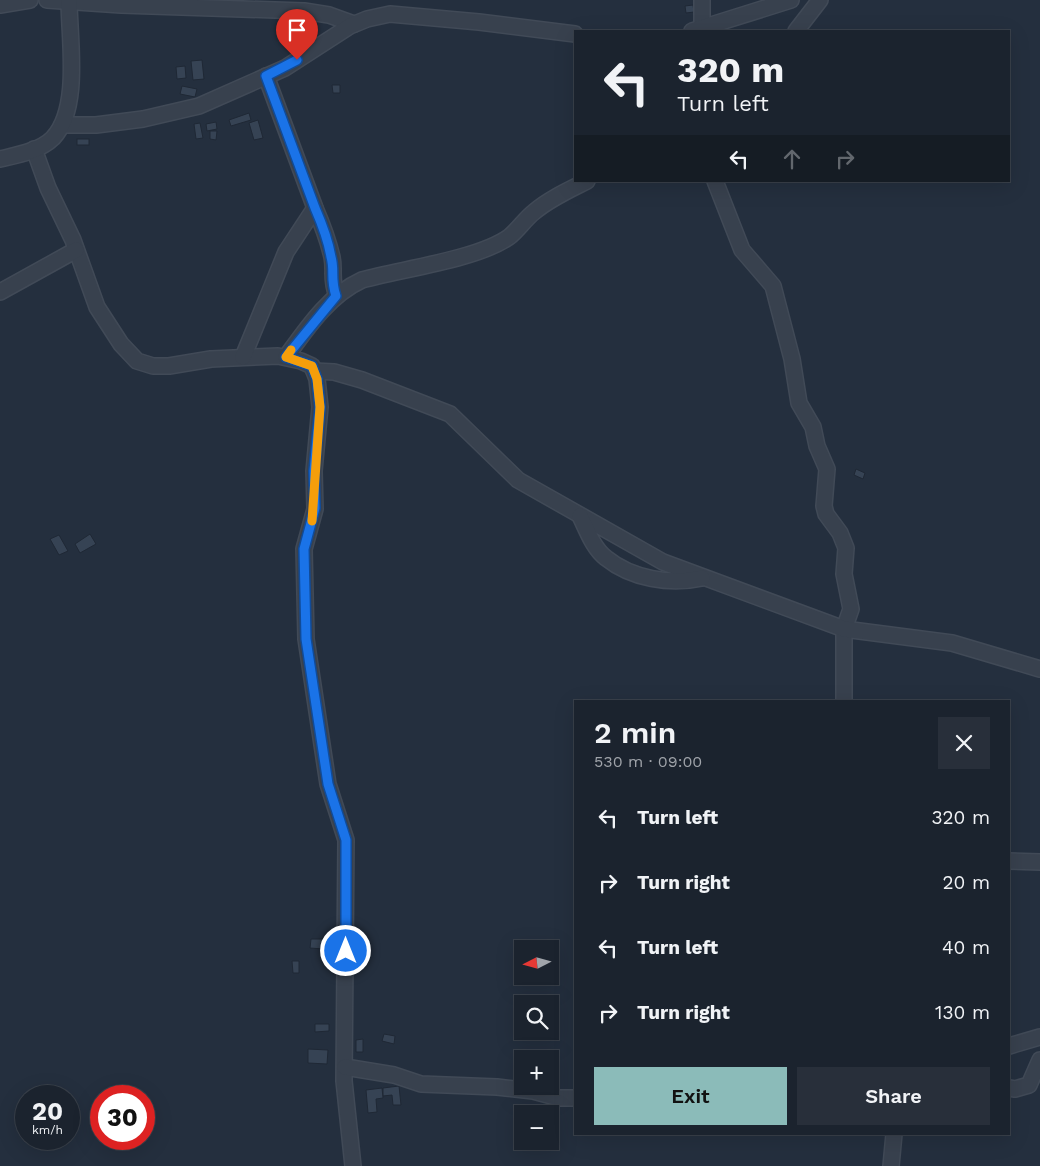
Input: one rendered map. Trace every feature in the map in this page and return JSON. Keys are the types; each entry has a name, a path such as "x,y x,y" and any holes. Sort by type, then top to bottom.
{"street":[{"path":"0,5 30,0"},
{"path":"47,0 304,11 329,14 354,24"},
{"path":"702,0 697,29 791,0"},
{"path":"797,30 820,0"},
{"path":"0,159 34,148 53,138 62,125 70,97 71,33 68,1"},
{"path":"62,125 96,125 143,120 199,106 286,68 354,24 390,14 416,15 574,34"},
{"path":"266,76 315,208 324,226 331,254 332,284 336,296"},
{"path":"34,148 48,188 76,250 97,307 122,344 137,361 153,366 169,366 211,359 278,356 301,361 312,366 314,371 320,407 314,471 315,508 304,549 305,608 311,681 328,784 346,840 345,1097 353,1166"},
{"path":"286,357 336,296 346,287 362,280 468,255 494,244 509,237 533,212 546,203 585,182"},
{"path":"715,182 742,250 772,286 792,359 799,403 813,428 817,446 827,469 824,506 826,514 840,533 846,548 844,574 851,608 844,629 844,700"},
{"path":"243,357 286,252 315,208"},
{"path":"0,292 76,250"},
{"path":"314,371 334,372 362,380 450,414 518,480 663,562 844,629 952,643 1040,669"},
{"path":"580,516 593,543 605,558 626,571 657,580 676,581 703,578"},
{"path":"1010,861 1040,862"},
{"path":"1010,1046 1040,1038"},
{"path":"1010,1088 1015,1089 1029,1085 1040,1060"},
{"path":"345,1066 394,1075 421,1084 497,1087 533,1091 559,1098 574,1098"},
{"path":"891,1166 894,1135"}],"building":[{"path":"693,5 694,12 686,13 685,6"},
{"path":"202,60 204,79 193,80 191,61"},
{"path":"185,66 186,78 177,79 176,67"},
{"path":"332,85 340,85 340,93 333,93"},
{"path":"182,86 197,89 195,97 180,94"},
{"path":"249,113 251,120 231,126 229,120"},
{"path":"258,120 263,138 254,140 249,123"},
{"path":"216,122 217,129 207,131 206,124"},
{"path":"200,123 203,138 196,139 194,124"},
{"path":"210,131 217,131 216,140 210,139"},
{"path":"77,139 89,139 89,145 77,145"},
{"path":"856,469 865,473 863,479 854,475"},
{"path":"90,534 96,544 80,553 75,544"},
{"path":"59,535 68,551 59,555 50,539"},
{"path":"311,939 324,939 323,949 310,948"},
{"path":"333,953 339,955 335,964 330,962"},
{"path":"292,961 299,961 299,973 293,973"},
{"path":"315,1024 329,1024 329,1031 315,1032"},
{"path":"384,1034 395,1036 394,1044 382,1041"},
{"path":"363,1039 363,1052 356,1052 356,1040"},
{"path":"308,1049 328,1050 327,1064 308,1063"},
{"path":"399,1086 401,1105 393,1105 392,1095 383,1096 383,1088"},
{"path":"382,1088 383,1098 376,1099 377,1112 368,1113 366,1090"}],"slow traffic":[{"path":"291,350 286,357 312,366 317,379 320,407 314,471 315,508 312,521"}],"route":[{"path":"297,60 286,68 266,76 296,152 315,208 324,226 332,259 332,284 336,296 301,336 286,357 312,366 317,379 320,407 314,471 315,508 304,549 306,639 328,784 336,814 346,840 346,951"}]}
